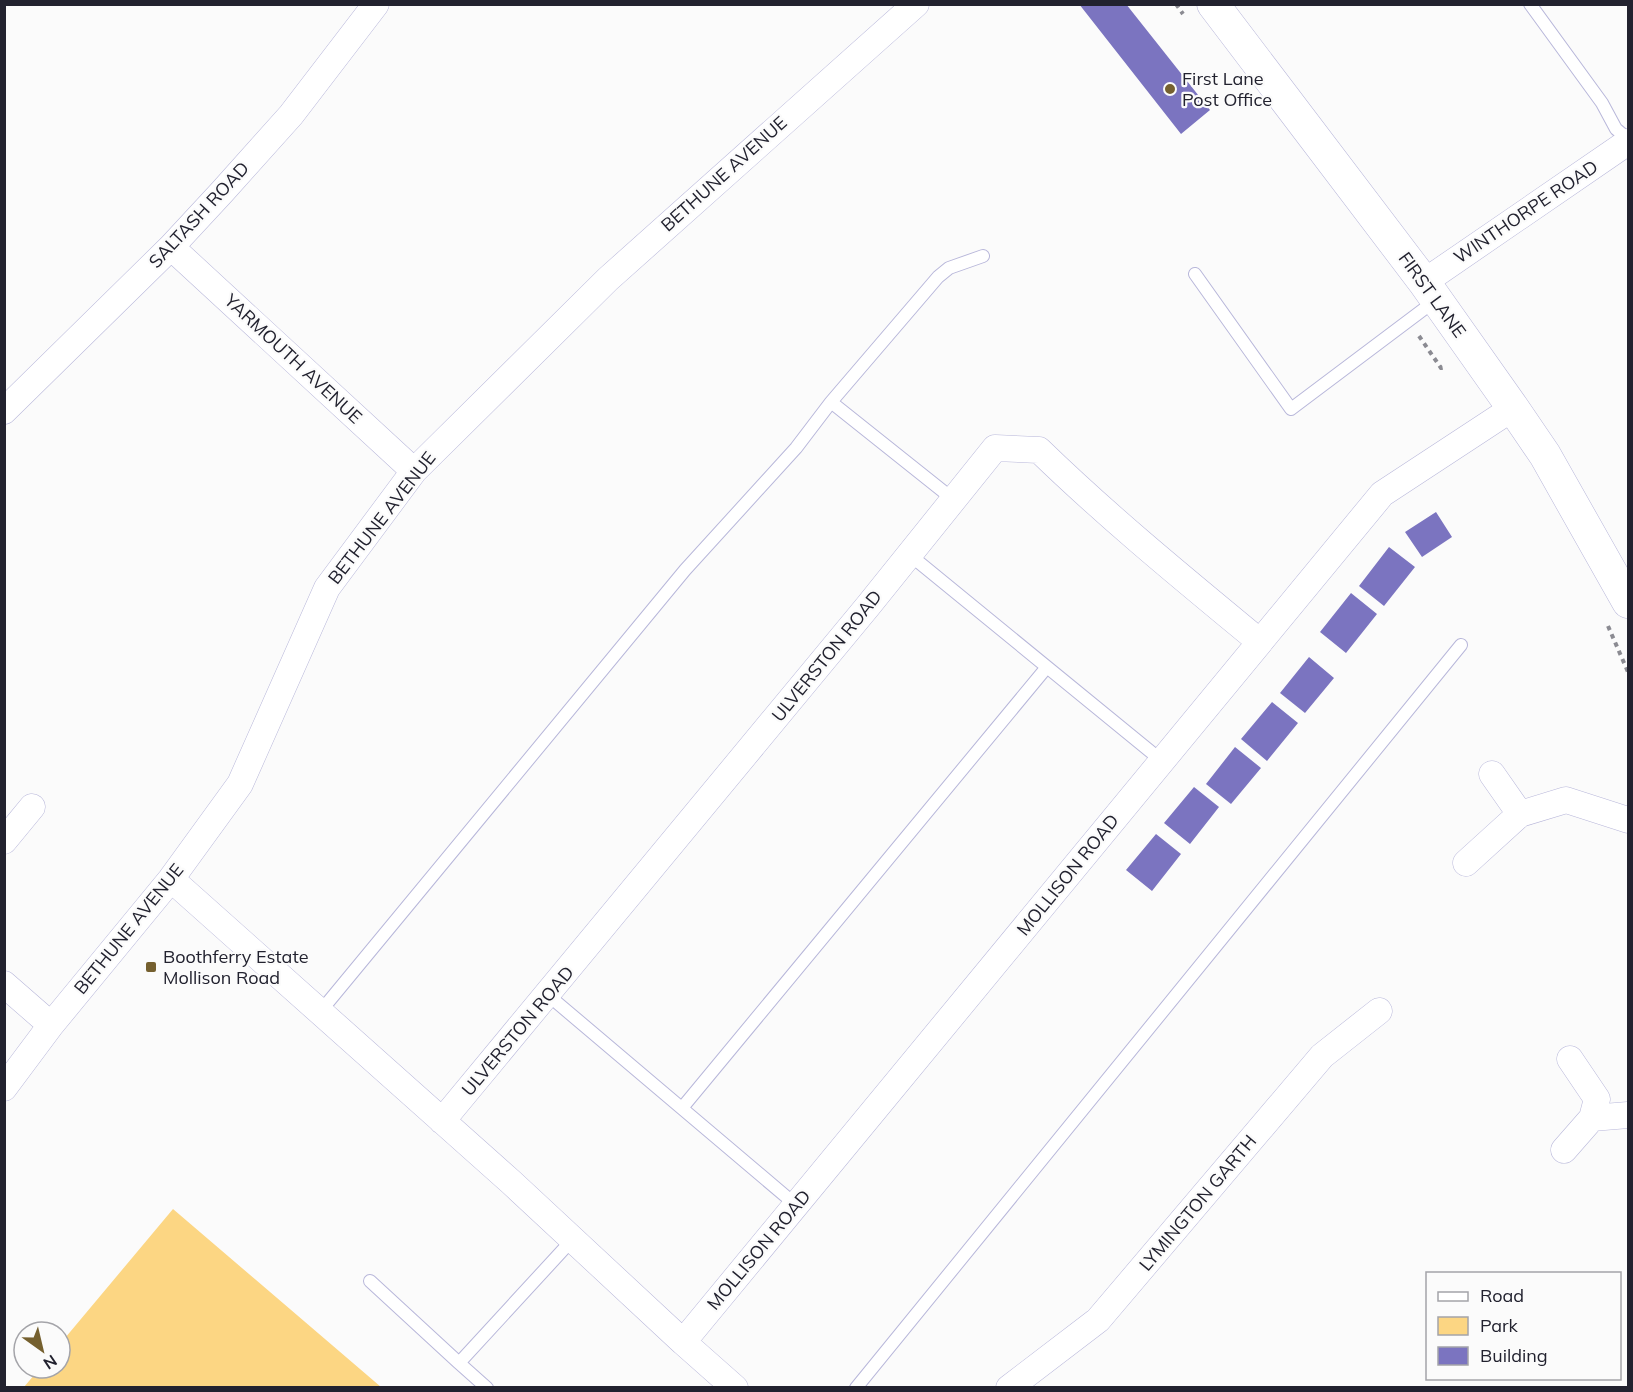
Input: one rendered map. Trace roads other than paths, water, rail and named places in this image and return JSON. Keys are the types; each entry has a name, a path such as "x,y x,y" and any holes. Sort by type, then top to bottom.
{"street":[{"name":"SALTASH ROAD","path":"4,411 171,246 291,115 376,4"},
{"name":"BETHUNE AVENUE","path":"4,1088 51,1025 171,879 240,784 327,588 414,471 608,279 916,4"},
{"name":"FIRST LANE","path":"1213,4 1430,291 1513,408 1545,455 1629,602"},
{"name":"WINTHORPE ROAD","path":"1430,291 1629,141"},
{"name":"YARMOUTH AVENUE","path":"171,246 414,471"},
{"name":"MOLLISON ROAD","path":"683,1342 1382,494 1513,408"},
{"name":"ULVERSTON ROAD","path":"442,1121 910,555 995,448 1039,450 1148,550 1267,634"},
{"path":"1492,774 1520,814"},
{"path":"1466,863 1520,814 1566,800 1629,820"},
{"path":"4,841 32,807"},
{"path":"171,879 573,1239 735,1388"},
{"path":"4,984 51,1025"},
{"name":"LYMINGTON GARTH","path":"1009,1388 1098,1320 1322,1056 1379,1011"},
{"path":"1564,1150 1592,1118 1597,1099 1570,1059"},
{"path":"1592,1118 1629,1115"}],"lane":[{"path":"1530,4 1602,103 1617,129 1629,141"},
{"path":"320,1012 685,570 796,448 831,402 938,277 949,268 983,256"},
{"path":"1195,274 1291,409 1430,291"},
{"path":"831,402 954,500"},
{"path":"910,555 1162,761"},
{"path":"856,1388 1461,645"},
{"path":"682,1108 1047,666"},
{"path":"548,995 796,1205"},
{"path":"459,1363 573,1239"},
{"path":"370,1281 487,1388"}],"place":[{"name":"First Lane Post Office","path":"1170,89"},
{"name":"Boothferry Estate Mollison Road","path":"151,967"}]}
